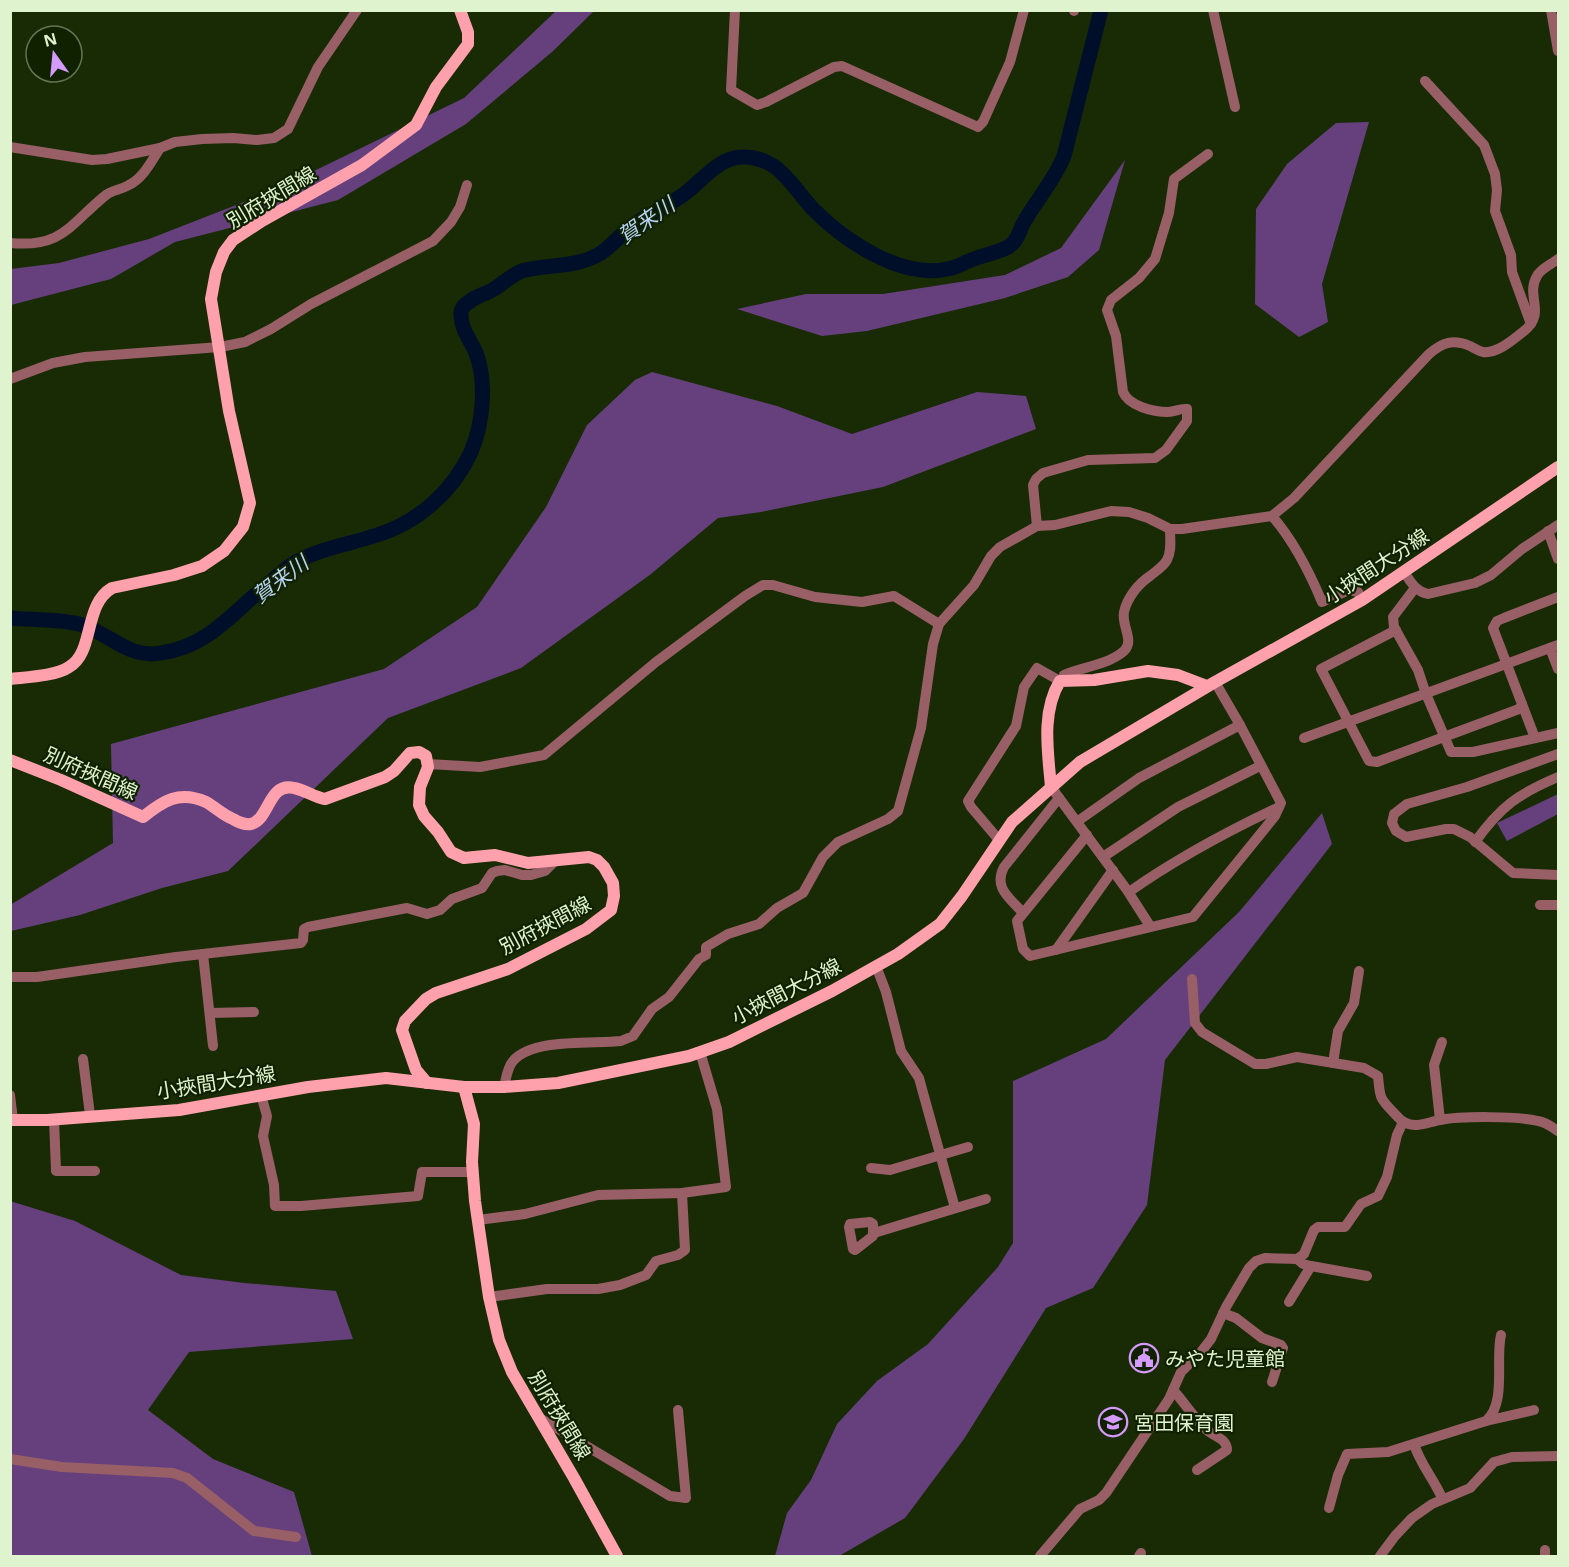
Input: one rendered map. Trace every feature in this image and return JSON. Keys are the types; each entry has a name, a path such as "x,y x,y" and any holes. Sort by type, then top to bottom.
{"main road":[{"name":"別府挾間線","path":"10,679 64,670 79,659 98,602 112,588 174,576 202,566 224,550 243,527 250,503 229,411 211,298 216,272 224,252 233,240 262,221 362,165 416,125 436,87 468,44 468,32 460,10"},
{"name":"小挾間大分線","path":"464,1087 558,1083 700,1052 729,1042 781,1017 876,966 914,944 940,924 962,896 1012,822 1080,762 1211,684 1362,600 1558,467"},
{"path":"1051,787 1048,713 1052,693 1062,680 1094,680 1148,671 1178,675 1211,684"},
{"name":"別府挾間線","path":"14,765 61,780 143,817 163,801 187,796 206,802 242,823 250,824 257,821 272,797 284,788 293,788 325,800 385,777 394,771 410,753 414,752 423,754 428,764 420,787 419,805 424,816 452,852 461,858 495,855 528,863 587,856 599,862 613,886 614,901 611,910 594,924 513,966 436,993 426,999 405,1021 402,1030 416,1070 427,1083"},
{"name":"小挾間大分線","path":"12,1120 178,1110 357,1080 386,1078 427,1083"},
{"path":"427,1083 464,1087"},
{"name":"別府挾間線","path":"464,1087 474,1130 472,1172 489,1297 496,1331 512,1372 617,1557"}],"street":[{"path":"10,147 92,160 107,159 160,148 175,142 202,138 257,140 274,138 288,129 318,67 357,10"},
{"path":"735,10 731,90 750,102 757,105 766,102 834,67 842,66 978,127 983,122 1010,62 1024,10"},
{"path":"1213,10 1235,107"},
{"path":"1551,10 1558,51"},
{"path":"1425,81 1484,145 1495,174 1496,211 1511,255 1512,272 1531,324"},
{"path":"10,243 34,245 68,230 106,195 135,181 145,172 160,148"},
{"path":"1037,526 1033,485 1043,473 1088,460 1155,458 1166,450 1187,421 1187,409 1166,412 1129,402 1125,398 1116,336 1107,310 1111,300 1139,278 1155,259 1169,213 1174,179 1208,154"},
{"path":"10,379 53,363 85,357 220,347 245,342 311,304 433,242 451,222 460,207 467,185"},
{"path":"504,1087 509,1067 524,1052 539,1047 621,1041 633,1036 652,1009 669,997 699,959 705,955 706,947 728,934 759,924 777,908 802,893 823,857 838,842 888,819 898,811 921,728 933,644 939,624 974,585 999,547 1037,526 1055,525 1111,511 1129,512 1170,529 1272,516 1294,498 1441,344 1454,341 1484,352 1495,350 1525,330 1536,313 1533,288 1537,274 1558,259"},
{"path":"1272,516 1309,571 1322,602 1349,590 1358,592 1362,600"},
{"path":"1404,572 1415,588 1428,594 1476,583 1491,575 1522,549 1558,525"},
{"path":"999,840 970,807 968,801 1016,726 1024,687 1037,668 1062,680 1064,675 1116,657 1126,650 1129,642 1123,616 1126,603 1141,584 1161,568 1168,559 1170,529"},
{"path":"1548,531 1558,559"},
{"path":"428,764 480,767 544,755 656,662 763,585 772,585 815,597 862,602 894,596 939,624"},
{"path":"1415,588 1393,617 1396,630 1418,670 1443,737 1451,752 1473,752 1558,733"},
{"path":"1535,738 1493,628 1497,621 1558,597"},
{"path":"1396,630 1321,669 1369,760 1377,762 1519,709 1522,705"},
{"path":"1304,738 1554,646 1558,669"},
{"path":"1087,834 1017,921 1023,949 1030,956 1193,917 1275,816 1281,803 1240,725 1211,684"},
{"path":"1078,821 1139,778 1240,725"},
{"path":"1558,754 1467,787 1407,804 1398,809 1392,818 1396,831 1406,837 1450,829 1466,834 1513,873 1558,875"},
{"path":"1103,857 1178,807 1260,766"},
{"path":"1475,842 1496,815 1509,803 1527,791 1558,777"},
{"path":"1051,787 1129,892 1150,926"},
{"path":"1023,913 1002,890 1000,874 1059,798"},
{"path":"1129,892 1156,873 1225,832 1279,807"},
{"path":"10,977 37,977 301,943 304,929 308,927 407,908 427,914 440,910 452,899 482,888 492,873 505,870 531,875 545,871 556,860"},
{"path":"1056,950 1113,870"},
{"path":"1540,905 1558,905"},
{"path":"203,954 213,1047"},
{"path":"876,966 886,992 901,1051 919,1078 955,1208"},
{"path":"1333,1063 1338,1031 1354,1003 1359,971"},
{"path":"1191,979 1195,1023 1202,1032 1255,1064 1266,1064 1297,1057 1364,1068 1378,1076 1380,1097 1403,1122 1422,1125 1440,1120 1532,1120 1547,1124 1558,1131"},
{"path":"210,1013 254,1012"},
{"path":"1440,1120 1434,1065 1442,1042"},
{"path":"478,1220 535,1212 572,1200 598,1195 682,1193 726,1186 717,1110 700,1052"},
{"path":"83,1059 90,1115"},
{"path":"10,1095 12,1120"},
{"path":"261,1095 267,1116 263,1136 274,1185 275,1206 301,1206 418,1196 422,1172 472,1172"},
{"path":"54,1119 56,1171 95,1171"},
{"path":"1043,1555 1080,1509 1099,1500 1106,1493 1169,1399 1181,1372 1207,1345 1249,1268 1256,1261 1265,1258 1297,1259 1304,1254 1314,1230 1318,1227 1345,1227 1361,1204 1378,1196 1387,1177 1397,1135 1403,1122"},
{"path":"872,1168 890,1170 968,1147"},
{"path":"489,1297 547,1289 598,1289 620,1285 646,1275 656,1261 678,1255 685,1250 682,1193"},
{"path":"874,1233 986,1199"},
{"path":"1297,1259 1311,1266 1367,1276"},
{"path":"1289,1302 1311,1266"},
{"path":"1223,1313 1236,1318 1262,1338 1281,1345 1283,1348 1272,1382"},
{"path":"1486,1421 1491,1417 1496,1405 1499,1387 1497,1355 1501,1335"},
{"path":"1173,1390 1207,1430 1226,1442 1227,1450 1197,1470"},
{"path":"537,1416 670,1496 686,1498 678,1410"},
{"path":"1329,1508 1338,1475 1347,1454 1388,1452 1486,1421 1534,1410"},
{"path":"1414,1444 1422,1464 1442,1498"},
{"path":"1380,1557 1412,1518 1442,1498 1467,1490 1496,1461 1517,1457 1558,1456"},
{"path":"10,1459 62,1467 173,1473 187,1478 254,1532 296,1537"}],"shaded area":[{"path":"556,11 594,11 552,52 466,124 338,200 175,242 111,279 11,305 11,269 59,263 149,239 277,189 464,98"},
{"path":"1369,122 1322,284 1328,322 1299,337 1255,304 1256,209 1287,164 1336,123"},
{"path":"1125,160 1099,250 1068,277 1005,298 867,331 822,336 737,309 806,294 883,294 1005,275 1061,248"},
{"path":"652,372 777,406 852,434 977,392 1026,396 1036,429 883,487 761,512 718,518 651,574 521,668 388,718 228,871 162,888 80,915 11,931 10,905 113,843 111,744 384,669 477,607 546,507 587,425 635,380"},
{"path":"1558,794 1558,814 1507,841 1497,823"},
{"path":"1322,813 1332,844 1165,1060 1147,1205 1093,1288 1046,1308 964,1439 905,1518 839,1556 775,1556 787,1513 811,1480 837,1424 877,1381 928,1344 998,1267 1013,1243 1013,1081 1106,1039 1239,912"},
{"path":"10,1201 75,1221 181,1275 336,1291 353,1339 189,1352 148,1410 213,1459 294,1492 312,1556 11,1556"}],"waterway":[{"name":"賀来川","path":"10,618 75,623 139,652 150,654 178,649 193,643 219,627 296,562 325,550 377,535 407,522 433,503 455,480 475,441 481,416 482,377 476,353 462,324 463,307 521,271 592,258 634,225 683,195 711,171 734,158 755,158 775,167 784,174 814,210 841,234 893,263 929,271 947,269 1005,249 1016,239 1064,156 1101,10"}],"place":[{"name":"みやた児童館","path":"1144,1358"},
{"name":"宮田保育園","path":"1113,1422"}]}
